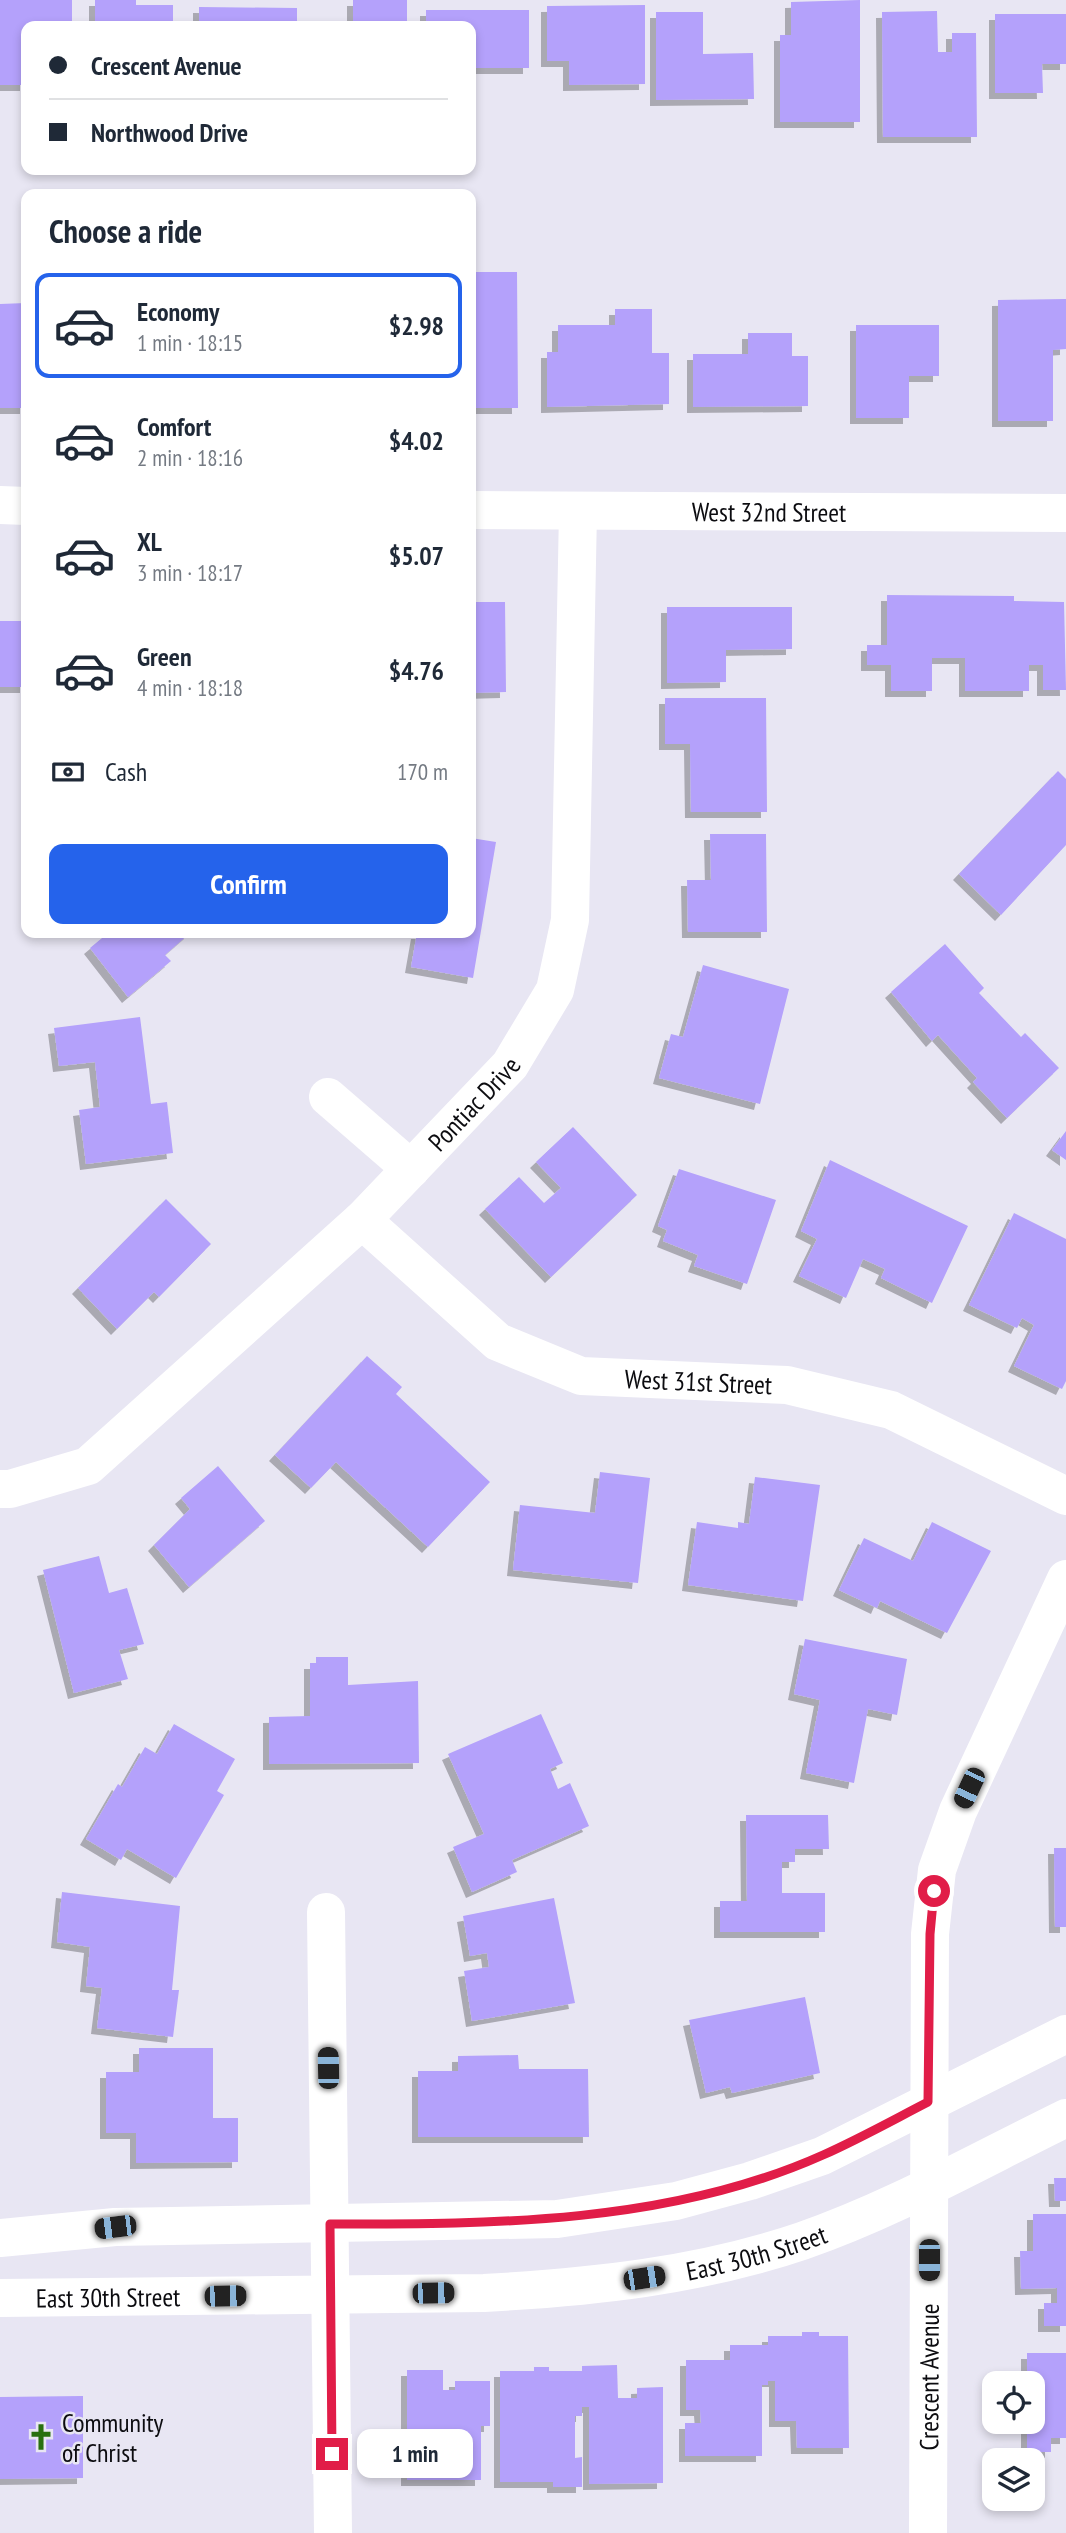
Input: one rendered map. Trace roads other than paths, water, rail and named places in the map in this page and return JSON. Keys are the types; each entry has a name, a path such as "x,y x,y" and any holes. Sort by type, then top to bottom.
{"street":[{"path":"0,505 21,506"},
{"name":"West 32nd Street","path":"476,510 1066,513"},
{"name":"Pontiac Drive","path":"0,1489 10,1489 88,1466 362,1220 510,1065 555,990 570,920 578,511"},
{"path":"328,1097 411,1169"},
{"name":"West 31st Street","path":"362,1220 498,1342 581,1376 788,1385 891,1410 1066,1496"},
{"name":"Crescent Avenue","path":"928,2533 927,2187 930,1934 937,1870 958,1811 1066,1579"},
{"path":"326,1912 333,2533"},
{"path":"0,2238 115,2227 557,2219 676,2201 822,2156 1066,2034"},
{"name":"East 30th Street","path":"0,2298 331,2295 558,2288 689,2271 804,2240 927,2187 1066,2118"}],"place":[{"name":"Community of Christ","path":"41,2437"}]}
